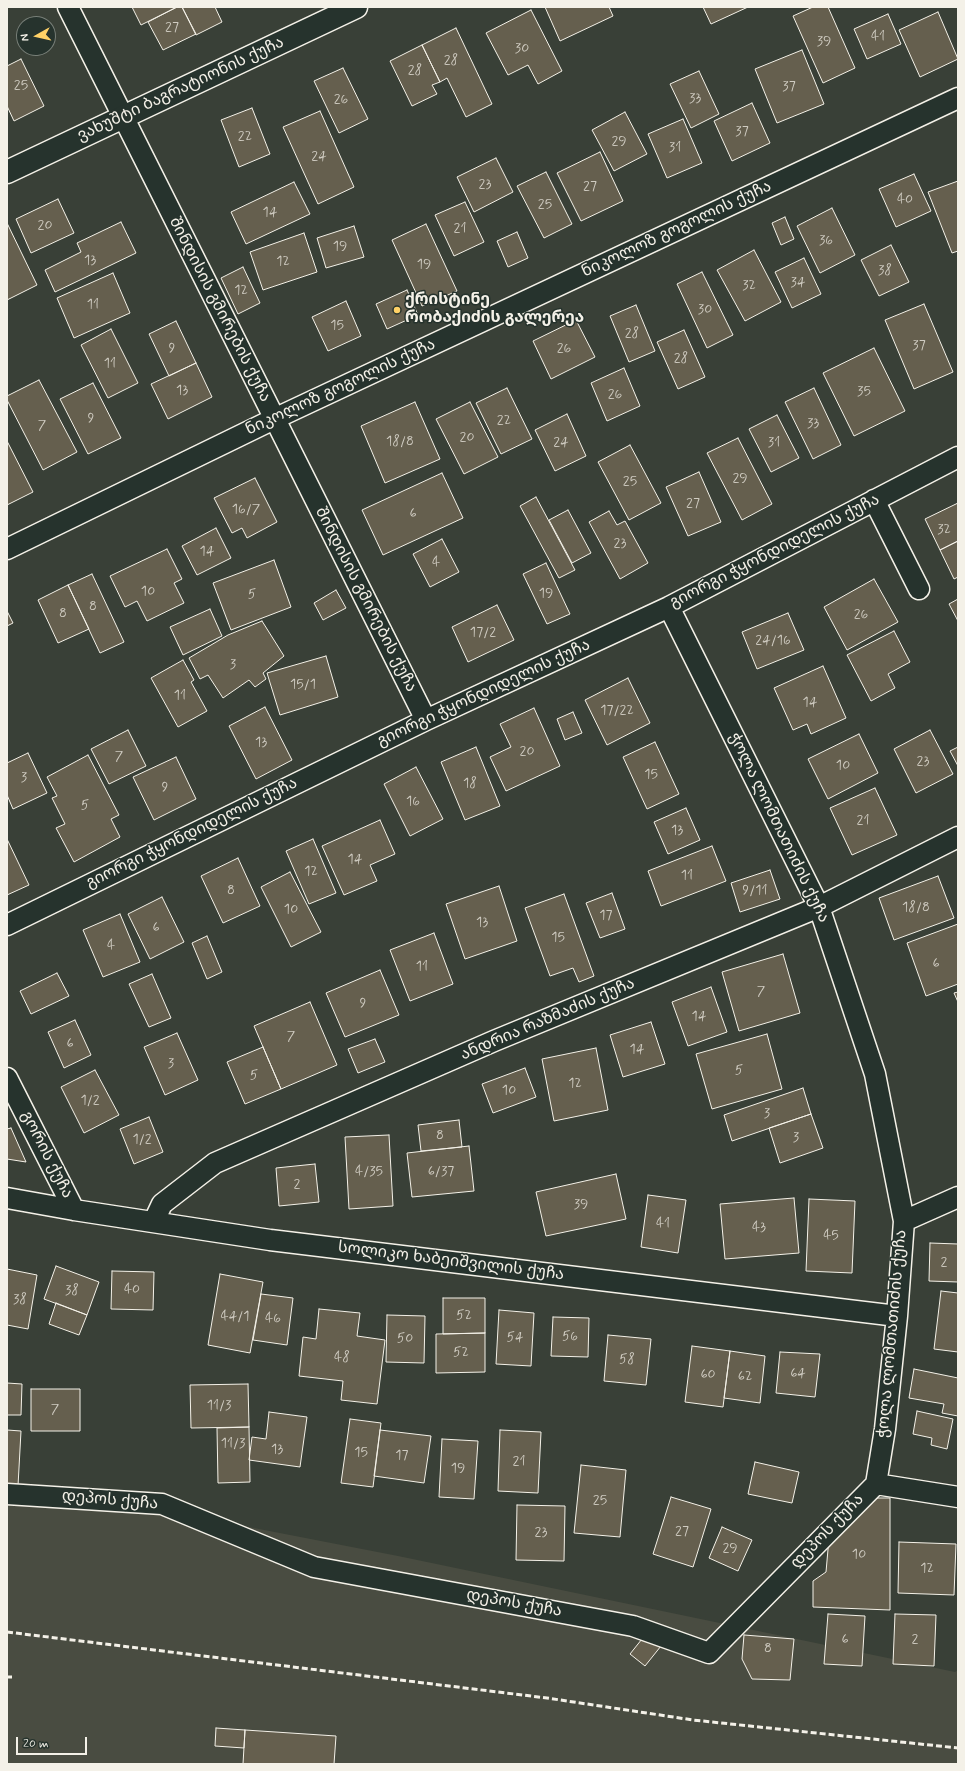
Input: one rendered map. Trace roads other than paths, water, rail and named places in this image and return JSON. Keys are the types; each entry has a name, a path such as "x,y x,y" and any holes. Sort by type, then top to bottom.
{"street":[{"name":"შინდისის გმირების ქუჩა","path":"68,7 122,118 426,720"},
{"name":"ვახუშტი ბაგრატიონის ქუჩა","path":"7,172 356,7"},
{"name":"ნიკოლოზ გოგოლის ქუჩა","path":"7,549 274,419 958,98"},
{"name":"გიორგი ჭყონდიდელის ქუჩა","path":"7,925 426,720 669,607 958,457"},
{"path":"874,500 919,589"},
{"name":"ჭოლა ლომთათიძის ქუჩა","path":"669,607 819,907 875,1074 904,1221 897,1316 885,1429 876,1484"},
{"name":"ანდრია რაზმაძის ქუჩა","path":"154,1221 162,1204 215,1163 494,1041 819,907 958,837"},
{"name":"გორის ქუჩა","path":"7,1078 74,1210"},
{"path":"904,1221 958,1197"},
{"name":"სოლიკო ხაბეიშვილის ქუჩა","path":"7,1198 74,1210 277,1240 897,1316"},
{"name":"დეპოს ქუჩა","path":"7,1494 162,1504 314,1568 633,1626 709,1653 876,1484 958,1497"}],"railway":[{"path":"7,1632 547,1698 693,1720 958,1748"},
{"path":"7,1677 12,1677"}],"place":[{"name":"ქრისტინე რობაქიძის გალერეა","path":"397,310"}]}
